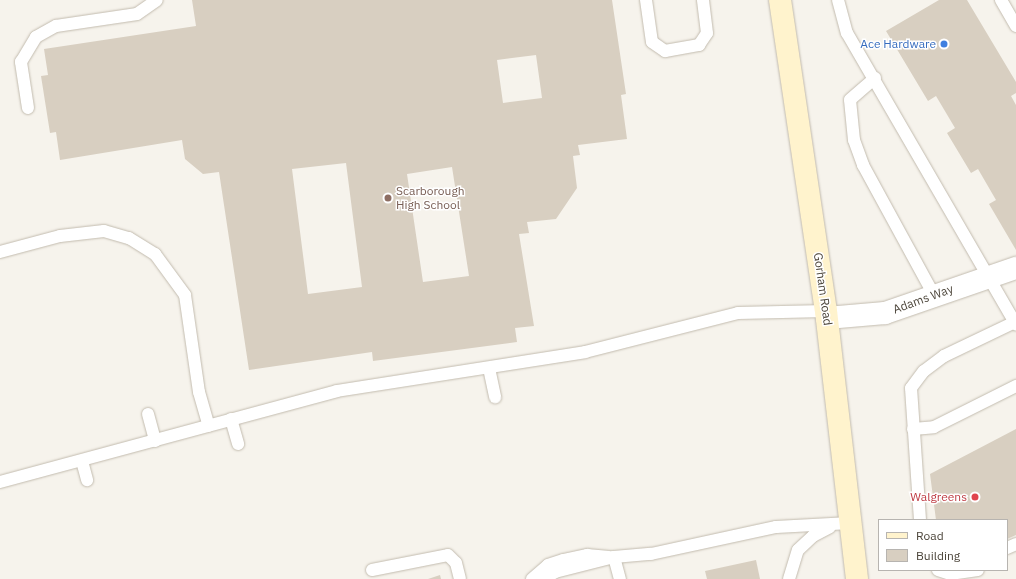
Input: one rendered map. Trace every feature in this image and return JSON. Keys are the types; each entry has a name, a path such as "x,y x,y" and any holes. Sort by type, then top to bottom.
{"main road":[{"name":"Gorham Road","path":"780,0 826,314 843,524 857,579"}],"street":[{"name":"Adams Way","path":"826,314 885,313 934,295 991,278 1016,268"}],"lane":[{"path":"28,108 21,62 26,50 39,34 56,26 138,14 158,0"},
{"path":"646,0 652,42 666,51 699,45 707,33 703,0"},
{"path":"838,0 842,23 991,278 1015,323 944,356 915,380 910,394 920,519"},
{"path":"1001,0 1016,26"},
{"path":"875,78 850,100 854,140 866,171 934,295"},
{"path":"0,252 60,236 104,231 129,238 155,254 185,295 199,392 209,426"},
{"path":"0,482 337,391 585,352 738,313 826,314"},
{"path":"489,368 495,397"},
{"path":"913,429 934,427 1016,386"},
{"path":"148,414 155,441"},
{"path":"231,419 238,444"},
{"path":"82,461 87,480"},
{"path":"544,579 555,572 614,558 651,554 776,527 843,524"},
{"path":"789,579 798,550 813,536 843,524"},
{"path":"372,570 448,555 456,563 460,579"},
{"path":"532,579 548,565 563,560 587,555 614,558"},
{"path":"614,558 620,579"},
{"path":"948,571 968,571"}],"building":[{"name":"Scarborough High School","path":"192,0 612,0 626,94 621,95 627,139 578,145 580,155 573,156 577,188 556,219 527,222 529,233 519,234 534,326 515,328 517,342 373,361 372,352 249,370 219,172 203,174 185,159 182,140 60,160 56,132 50,133 41,76 48,75 44,49 196,26","holes":["536,55 542,98 503,103 497,60","346,163 362,287 308,294 292,169","452,167 469,276 423,282 407,174"]},
{"path":"939,0 967,0 1016,82 1016,93 1011,96 1016,105 1016,250 989,204 996,200 978,169 971,173 947,133 955,128 936,96 928,101 886,31"},
{"name":"Walgreens","path":"1016,429 1016,535 1008,539 1008,519 936,519 930,474"},
{"path":"756,560 760,579 707,579 705,571"},
{"path":"440,575 441,579 428,579"}],"place":[{"name":"Ace Hardware","path":"944,44"},
{"name":"Scarborough High School","path":"388,198"},
{"name":"Walgreens","path":"975,497"}]}
